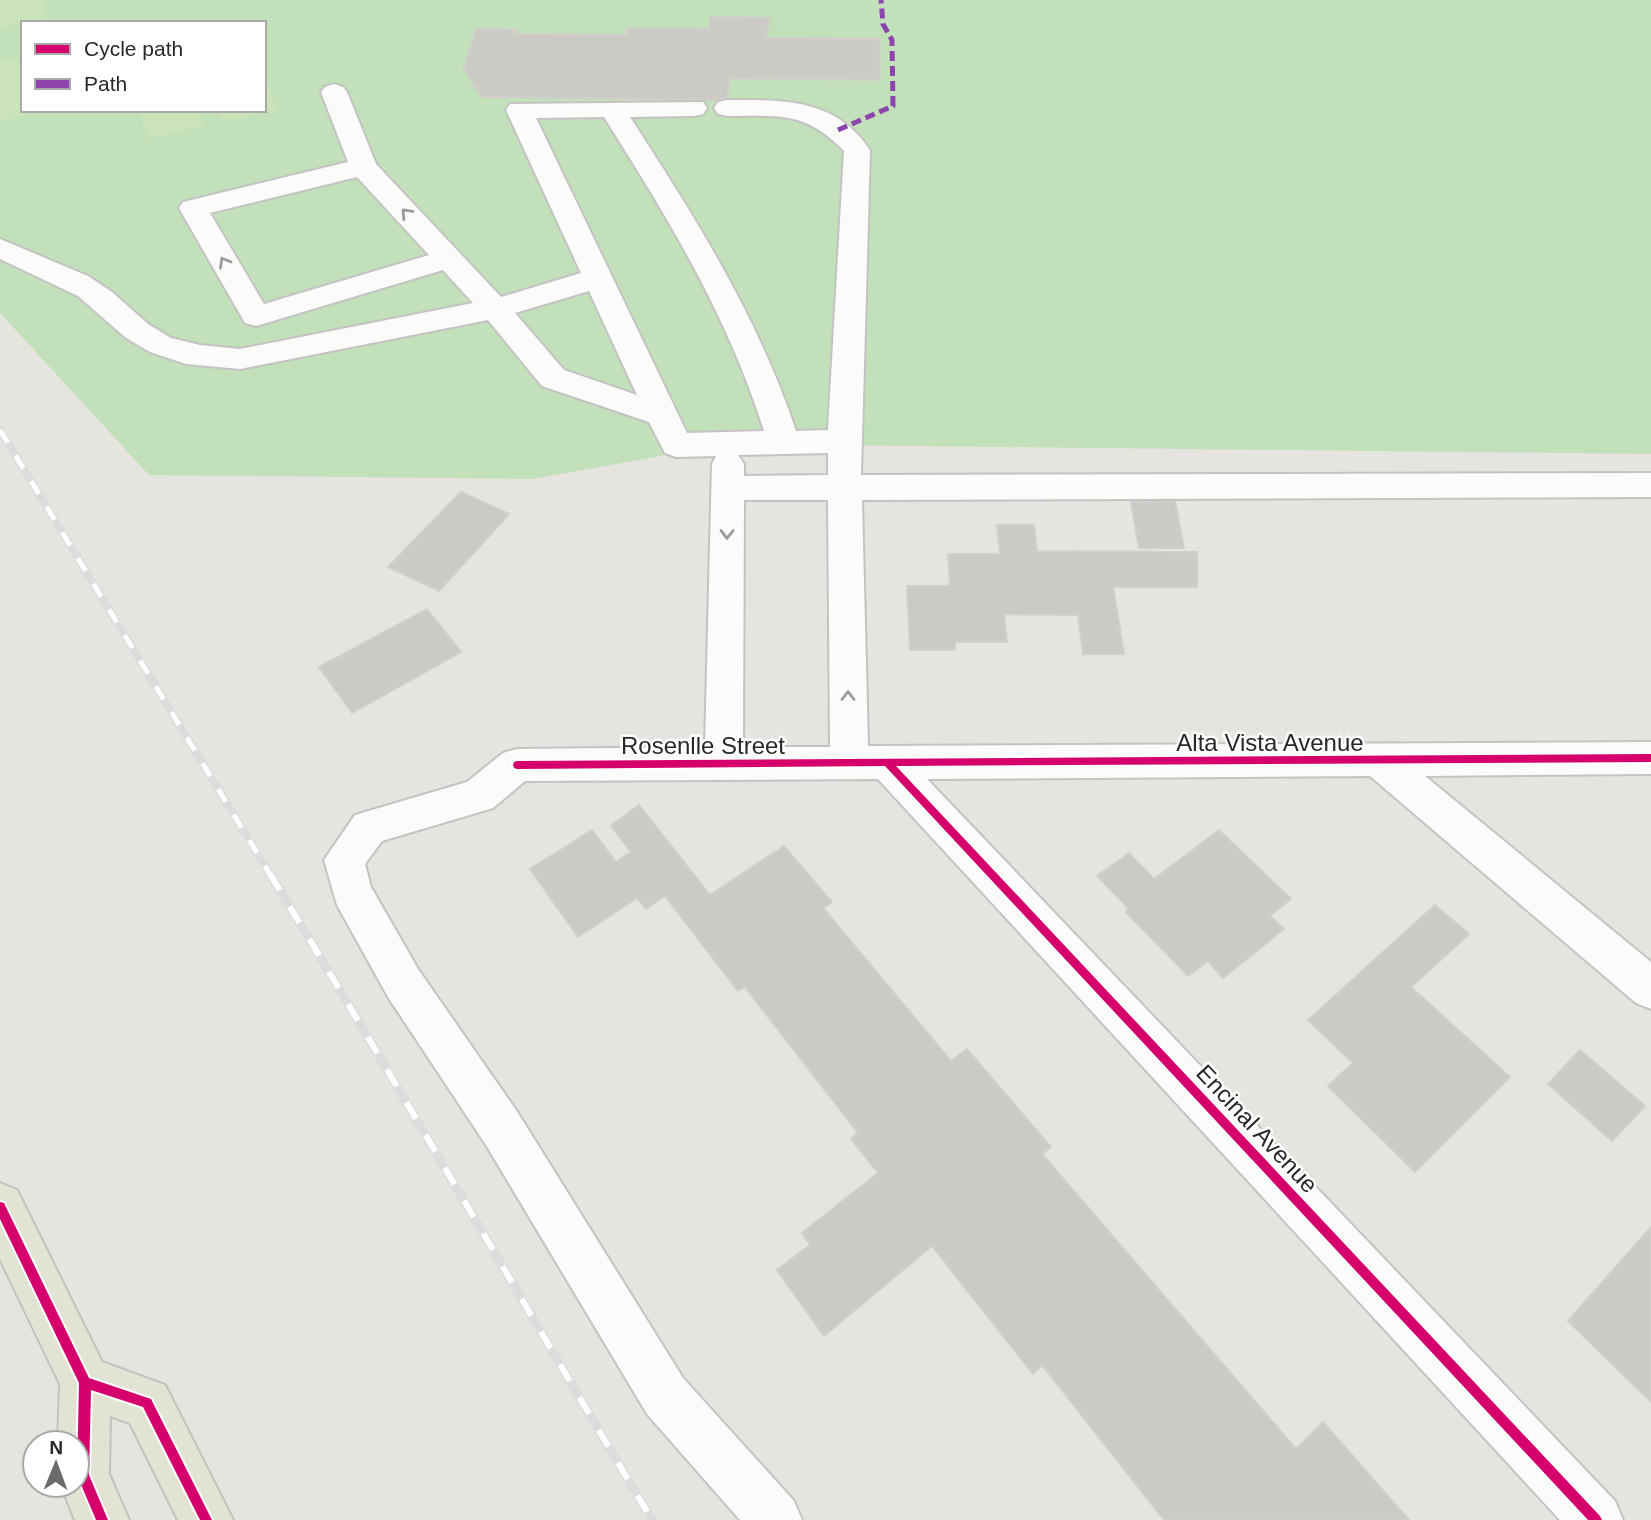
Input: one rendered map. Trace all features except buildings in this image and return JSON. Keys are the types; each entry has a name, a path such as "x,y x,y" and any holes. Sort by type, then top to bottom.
{"main road":[{"path":"0,1207 85,1382 83,1475 102,1520"},
{"path":"85,1382 147,1403 206,1520"}],"street":[{"path":"334,92 363,167 495,309 553,378 662,415"},
{"path":"694,108 519,110 676,445 844,441"},
{"path":"727,108 790,108 832,124 857,150 844,441 869,765"},
{"path":"612,109 696,241 761,372 784,442"},
{"path":"363,167 192,208 256,316 449,260"},
{"path":"0,248 85,287 108,303 139,333 176,351 208,358 240,359 495,309 598,278"},
{"path":"724,765 729,444"},
{"path":"728,488 1651,485"},
{"name":"Alta Vista Avenue","path":"869,765 1651,758"},
{"path":"1380,761 1651,989"},
{"name":"Rosenlle Street","path":"775,1520 665,1396 502,1129 402,983 352,892 344,860 369,827 479,796 517,765 869,765"},
{"name":"Encinal Avenue","path":"869,765 1596,1520"}],"green space":[{"path":"0,0 1651,0 1651,454 729,444 532,479 149,475 0,313"},
{"path":"0,0 43,0 47,19 21,21 21,24 0,28"},
{"path":"18,57 21,112 27,112 28,115 0,121 0,60"},
{"path":"266,80 277,110 222,122 219,112 266,112"},
{"path":"140,112 200,112 204,126 147,139"}],"railway":[{"path":"0,430 271,876"},
{"path":"270,874 652,1520"}],"marked path":[{"path":"838,130 893,106 892,40 883,24 881,0"}],"cycle path":[{"path":"517,765 1651,758"},
{"path":"889,765 1596,1520"},
{"path":"0,1207 85,1382 83,1475 102,1520"},
{"path":"85,1382 147,1403 206,1520"}]}
